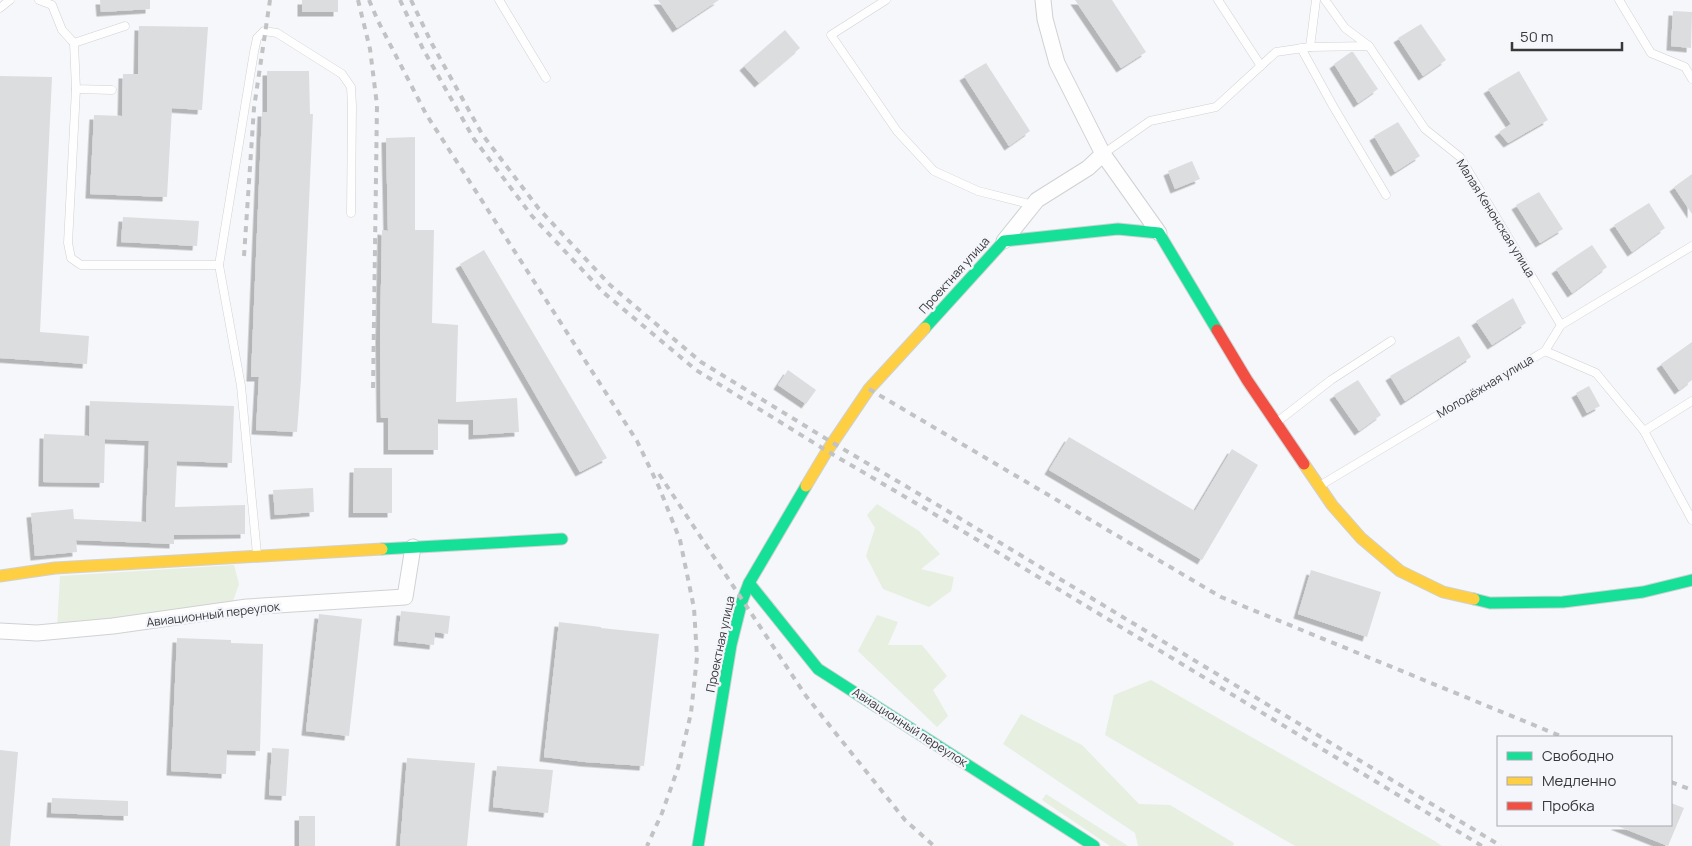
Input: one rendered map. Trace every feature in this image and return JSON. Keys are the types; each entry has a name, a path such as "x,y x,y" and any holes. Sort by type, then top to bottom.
{"street":[{"path":"1043,0 1045,19 1057,63 1103,154 1159,233 1248,380 1276,422 1332,505 1361,538 1400,571 1444,592 1490,603 1563,602 1643,592 1692,580"},
{"path":"1004,241 1037,200 1088,168 1103,154"},
{"name":"Проектная улица","path":"698,846 731,645 742,601 749,583 827,451 869,389 1004,241 1118,229 1159,233"},
{"path":"0,576 55,568 562,539"},
{"name":"Авиационный переулок","path":"0,631 37,633 94,628 246,607 406,597 414,547"},
{"name":"Авиационный переулок","path":"749,583 818,668 1094,846"}],"lane":[{"path":"0,8 10,0"},
{"path":"39,0 52,5 62,30 74,43 76,89 68,243 71,258 81,265 219,265"},
{"path":"499,0 546,78"},
{"path":"886,0 831,36 897,131 934,170 978,191 1033,205"},
{"path":"1218,0 1261,66"},
{"path":"1310,47 1316,0"},
{"name":"Малая Кенонская улица","path":"1325,0 1345,28 1369,46 1425,129 1460,157 1561,324"},
{"path":"1619,0 1651,53 1685,67 1692,79"},
{"path":"74,43 125,26"},
{"path":"258,556 241,386 219,265 254,52 257,38 264,31 277,33 342,74 351,87 351,213"},
{"path":"1103,154 1150,121 1216,107 1276,52 1310,47 1369,46"},
{"path":"1301,48 1386,195"},
{"path":"76,89 112,90"},
{"name":"Молодёжная улица","path":"1319,486 1545,351 1561,324 1692,246"},
{"path":"1276,422 1331,380 1391,341"},
{"path":"1545,351 1596,373 1644,431 1692,520"},
{"path":"1644,431 1692,401"}],"shaded area":[{"path":"877,504 919,531 940,554 921,569 954,577 951,591 929,607 883,589 866,556 875,528 867,515"},
{"path":"234,565 239,584 232,604 57,628 60,576"},
{"path":"877,615 898,622 888,645 922,645 947,676 933,690 948,716 937,727 858,651"},
{"path":"1151,680 1442,846 1295,846 1105,735 1114,695"},
{"path":"1021,714 1082,745 1139,804 1170,805 1234,843 1233,846 1138,846 1135,833 1003,744"},
{"path":"1046,794 1128,846 1110,846 1042,800"}],"building":[{"path":"100,0 150,0 150,9 101,12"},
{"path":"302,0 338,0 338,12 302,12"},
{"path":"658,0 719,0 677,28"},
{"path":"1075,0 1112,0 1146,52 1121,68"},
{"path":"1673,11 1692,12 1691,48 1671,46"},
{"path":"1421,24 1446,60 1423,76 1398,38"},
{"path":"139,26 208,27 202,110 172,108 167,197 90,194 94,115 122,116 123,74 138,74"},
{"path":"785,30 800,48 759,83 744,66"},
{"path":"1353,52 1378,89 1358,103 1334,64"},
{"path":"986,63 1030,131 1009,146 964,76"},
{"path":"267,71 309,71 310,114 313,114 297,432 256,430 259,377 251,377 262,112 267,112"},
{"path":"1519,71 1548,120 1508,143 1499,132 1511,124 1488,89"},
{"path":"0,76 52,77 40,332 89,336 87,364 0,358"},
{"path":"1398,122 1420,156 1395,172 1374,136"},
{"path":"415,137 415,230 434,230 432,323 458,325 456,402 517,398 519,432 473,435 473,420 438,419 438,450 388,450 388,418 381,418 380,338 382,230 388,231 386,138"},
{"path":"1192,161 1200,179 1175,189 1168,171"},
{"path":"1692,174 1692,214 1674,187"},
{"path":"1539,192 1563,229 1540,243 1516,205"},
{"path":"1649,203 1665,228 1632,252 1614,225"},
{"path":"123,217 199,221 197,246 121,242"},
{"path":"1592,245 1607,267 1572,293 1556,269"},
{"path":"484,250 607,458 580,472 460,264"},
{"path":"1513,298 1526,323 1492,345 1476,321"},
{"path":"1459,336 1471,357 1405,401 1390,376"},
{"path":"1692,342 1692,380 1679,390 1661,364"},
{"path":"788,370 816,390 806,404 778,385"},
{"path":"1358,380 1381,415 1359,431 1334,395"},
{"path":"1589,386 1600,406 1587,413 1576,393"},
{"path":"90,401 234,406 232,463 177,461 175,507 245,505 245,534 174,535 174,544 76,540 77,552 35,556 31,513 73,509 74,519 146,522 149,441 105,439 104,483 43,482 44,434 89,436"},
{"path":"1069,437 1195,511 1232,449 1258,465 1202,560 1049,470"},
{"path":"354,468 392,468 392,513 353,513"},
{"path":"313,488 314,512 275,515 273,490"},
{"path":"1311,570 1381,592 1367,637 1298,614"},
{"path":"401,611 450,616 448,634 435,632 434,645 398,641"},
{"path":"319,614 362,619 349,736 306,731"},
{"path":"559,622 659,634 644,766 544,757"},
{"path":"177,638 231,640 231,643 263,644 260,751 227,750 226,774 171,771"},
{"path":"272,748 289,749 286,796 269,795"},
{"path":"0,750 18,752 10,846 0,846"},
{"path":"407,758 475,763 467,846 400,846"},
{"path":"497,766 553,770 548,813 493,807"},
{"path":"52,798 128,801 128,816 51,813"},
{"path":"1672,803 1684,808 1668,846 1618,826 1672,826"},
{"path":"299,816 315,816 315,846 299,846"}],"railway":[{"path":"244,256 254,108 270,0"},
{"path":"358,0 370,49 377,105 373,392"},
{"path":"369,0 426,114 637,441 659,487 680,540 694,608 697,657 691,713 678,768 662,813 647,846"},
{"path":"400,0 423,49 474,139 532,216 604,293 696,370 1482,846"},
{"path":"411,0 432,44 482,134 539,209 610,285 701,362 1501,846"},
{"path":"869,389 1221,597 1561,736"},
{"path":"659,474 806,696 905,820 934,846"},
{"path":"1672,782 1692,790"}],"traffic: fast":[{"path":"925,328 1004,241 1118,229 1159,233 1217,330"},
{"path":"698,846 731,645 742,601 749,583 806,486"},
{"path":"382,549 562,539"},
{"path":"1474,599 1490,603 1563,602 1643,592 1692,580"},
{"path":"749,583 818,669 1094,846"}],"traffic: slow":[{"path":"806,486 869,389 925,328"},
{"path":"1304,464 1332,505 1361,538 1400,571 1443,592 1474,599"},
{"path":"0,576 55,568 382,549"}],"traffic: jam":[{"path":"1217,330 1247,380 1304,464"}]}
